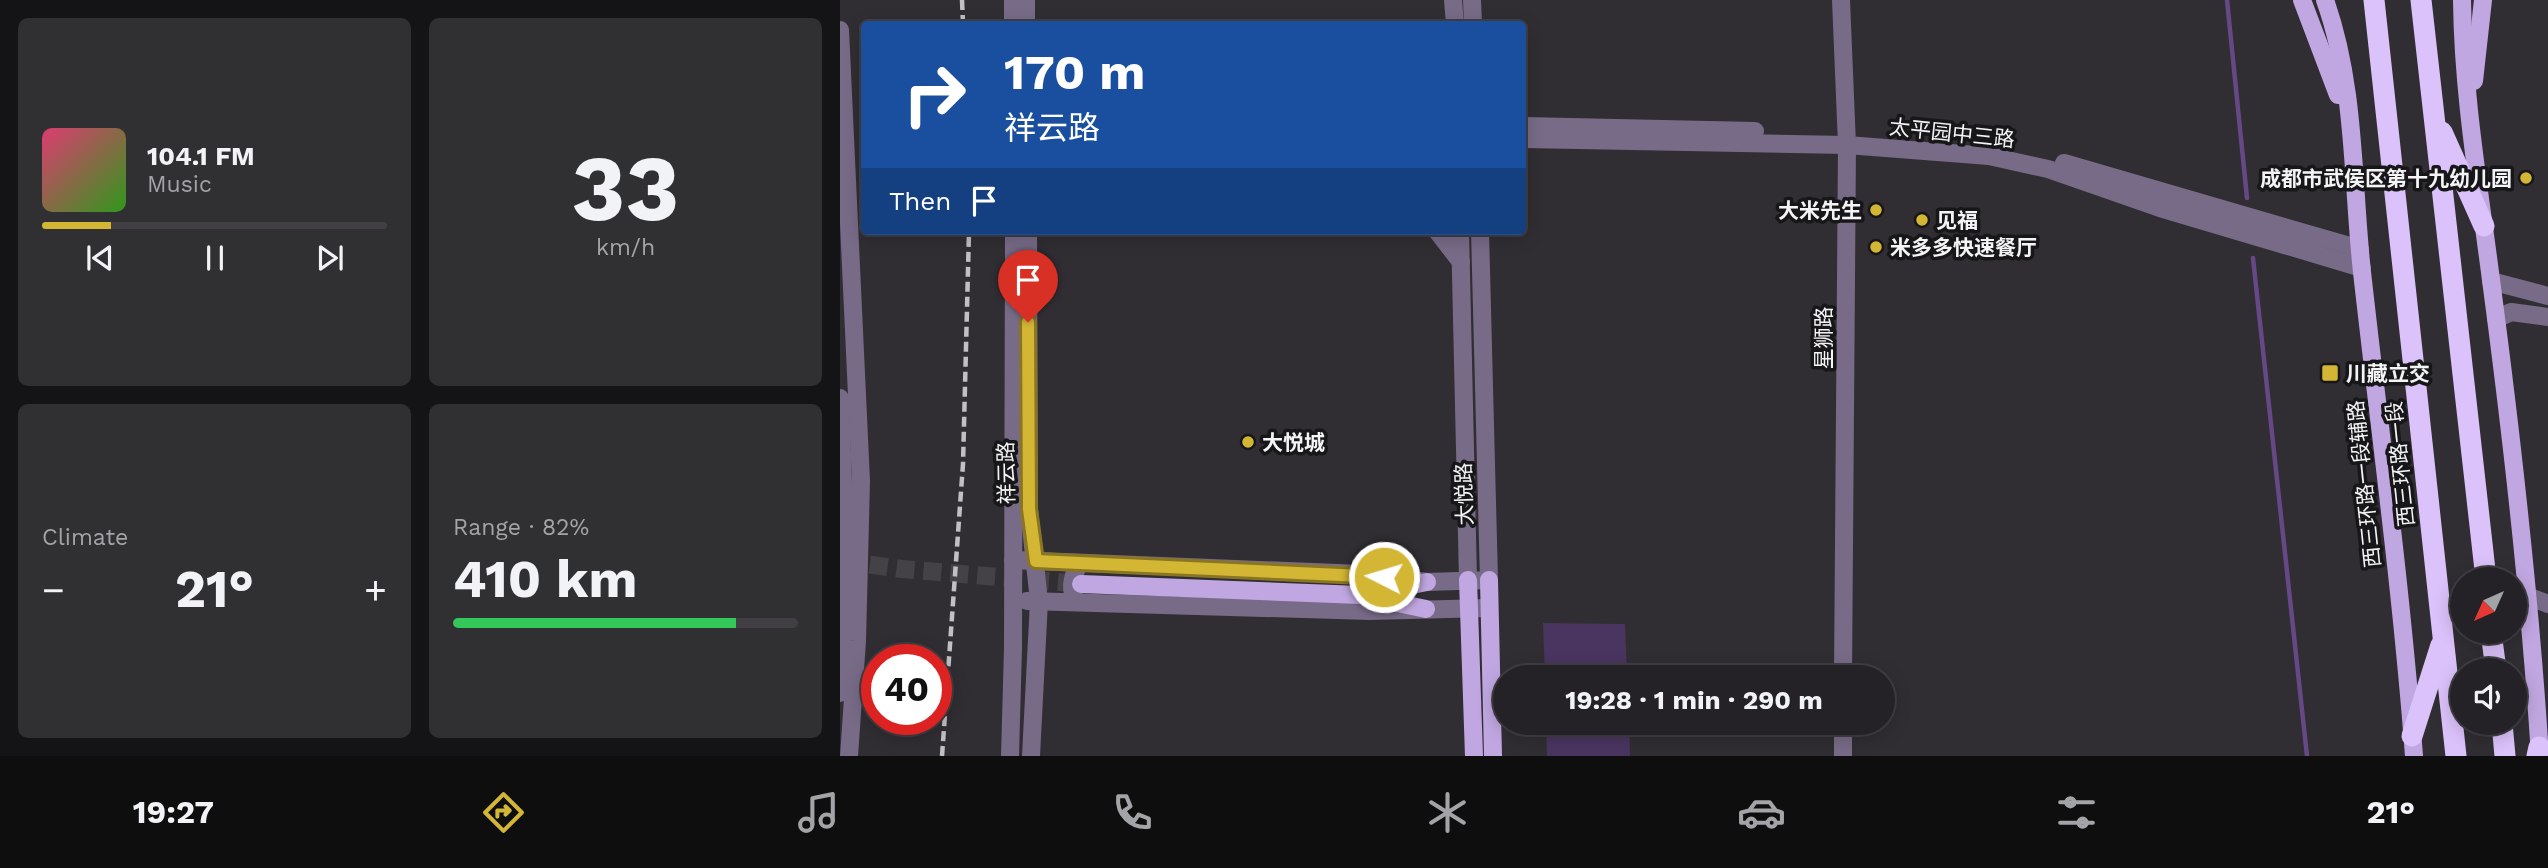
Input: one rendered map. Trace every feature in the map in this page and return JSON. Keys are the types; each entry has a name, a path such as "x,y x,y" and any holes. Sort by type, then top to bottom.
{"highway":[{"name":"西三环路一段","path":"2374,0 2456,756"},
{"path":"2421,0 2485,567"},
{"path":"2434,112 2484,226"},
{"path":"2413,746 2444,636"},
{"path":"2503,735 2505,756"}],"main road":[{"path":"2302,0 2351,130"},
{"name":"西三环路一段辅路","path":"2325,0 2340,57 2351,130 2360,249 2413,746"},
{"path":"2462,0 2469,123 2496,319 2524,567"},
{"path":"2469,123 2483,0"},
{"path":"1468,580 1474,756"},
{"name":"大悦路","path":"1489,580 1493,756"},
{"path":"1079,593 1360,595 1427,582"},
{"path":"1360,595 1426,609"},
{"path":"2527,596 2539,753"}],"street":[{"path":"1013,0 1013,21"},
{"path":"1026,0 1027,21"},
{"path":"1453,0 1455,21"},
{"path":"1472,0 1473,21"},
{"name":"星狮路","path":"1841,0 1847,139 1843,665"},
{"path":"840,30 860,467 848,541"},
{"name":"太平园中三路","path":"1526,126 1994,146 2042,156 2360,249"},
{"name":"太平园中三路","path":"1526,139 1847,139 1989,156 2048,169 2160,208 2362,268"},
{"name":"祥云路","path":"1010,756 1014,235"},
{"name":"祥云路","path":"1028,235 1029,509 1039,601 1031,756"},
{"path":"1440,235 1461,262"},
{"path":"1461,235 1468,580"},
{"name":"大悦路","path":"1480,235 1489,580"},
{"path":"2491,281 2548,296"},
{"path":"2496,319 2511,312 2548,317"},
{"path":"840,398 848,541 849,756"},
{"path":"1013,560 1362,574 1427,582 1489,580"},
{"path":"1080,563 1073,574 1071,594 1370,611 1488,608"},
{"path":"840,692 848,574"},
{"path":"1013,601 1039,601 1079,593"},
{"path":"2527,596 2548,604"},
{"path":"1843,735 1843,756"}],"shaded area":[{"path":"1543,623 1625,624 1627,665 1545,665"},
{"path":"1546,735 1629,735 1630,756 1547,756"}],"waterway":[{"path":"2227,0 2247,198"},
{"path":"2253,258 2307,756"}],"tunnel":[{"path":"843,561 902,569 1081,584"}],"railway":[{"path":"962,0 963,21"},
{"path":"942,756 963,464 969,235"}],"place":[{"name":"成都市武侯区第十九幼儿园","path":"2526,178"},
{"name":"大米先生","path":"1876,210"},
{"name":"见福","path":"1922,220"},
{"name":"米多多快速餐厅","path":"1876,247"},
{"name":"川藏立交","path":"2330,373"},
{"name":"大悦城","path":"1248,442"}],"route":[{"path":"1028,322 1029,509 1036,561 1384,577"}]}
